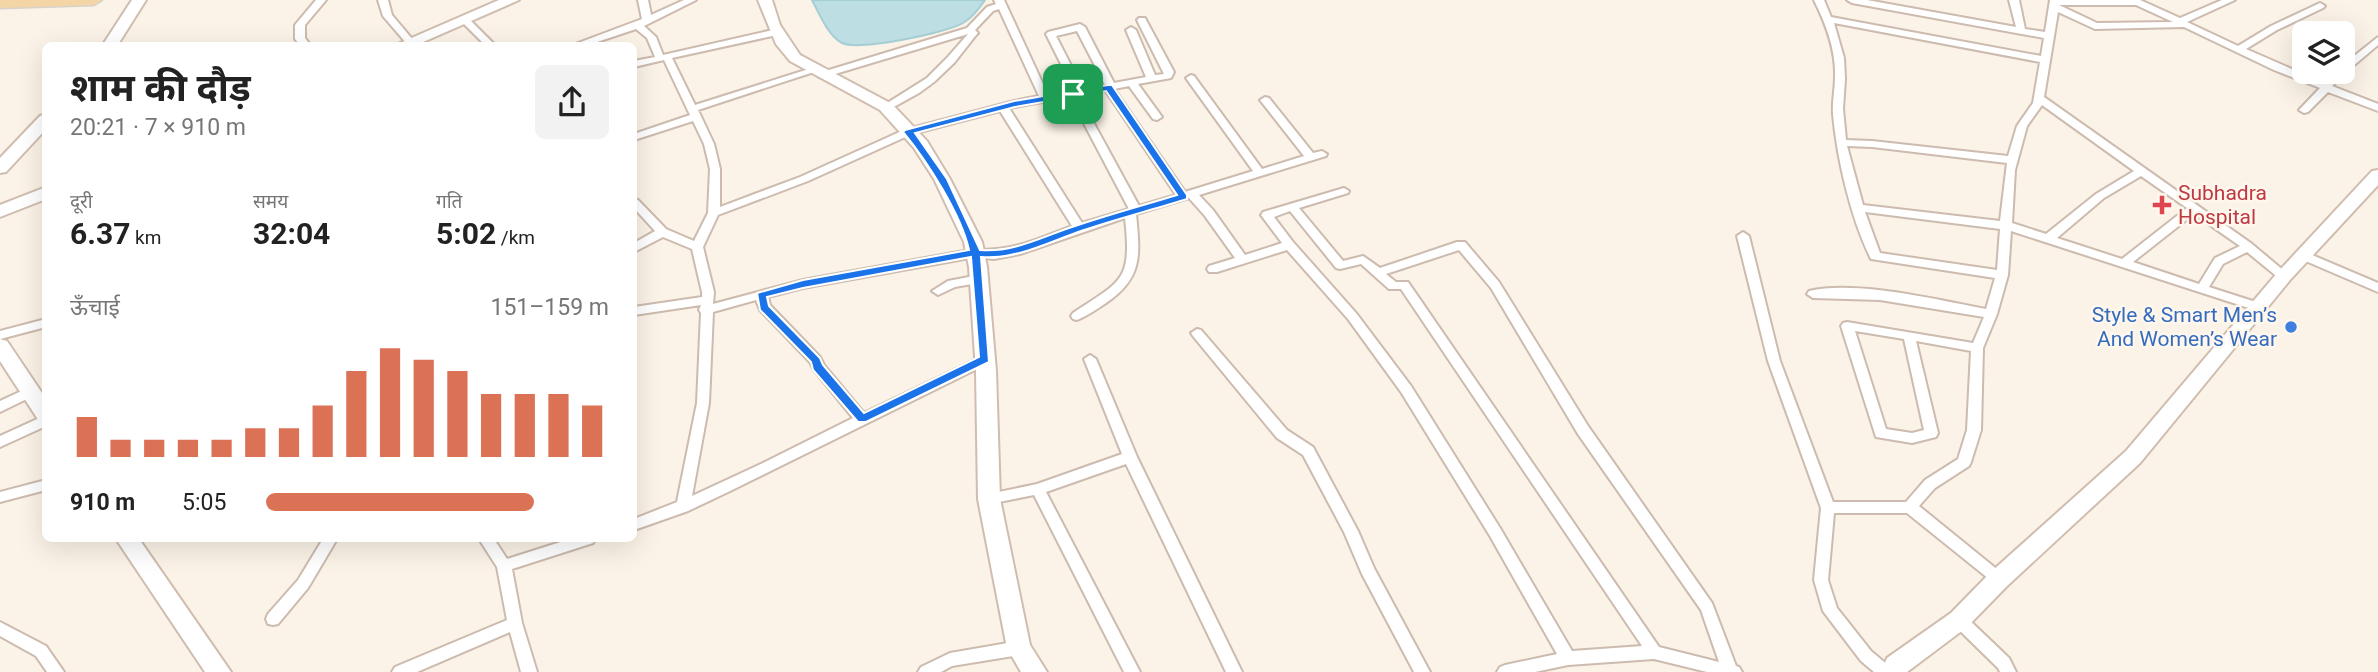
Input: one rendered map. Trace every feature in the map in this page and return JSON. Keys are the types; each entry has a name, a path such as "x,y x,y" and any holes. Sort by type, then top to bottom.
{"main road":[{"path":"0,2 94,0"},
{"path":"112,42 139,0"},
{"path":"410,42 512,0"},
{"path":"765,0 777,32 795,58 886,107 920,145 942,179 967,229 975,253 979,279 985,359 989,499 1027,663"},
{"path":"0,168 42,123"},
{"path":"1894,672 1896,666 1958,620 2133,457 2284,276 2378,175"},
{"path":"0,211 42,194"},
{"path":"0,346 6,368 30,392 42,412"},
{"path":"129,542 214,670"}],"street":[{"path":"303,42 300,39 300,25 321,0"},
{"path":"383,0 388,16 404,42"},
{"path":"643,0 642,22 663,57 673,64 709,144 715,169 714,213 697,247 708,292 703,403 683,507"},
{"path":"585,42 642,22 691,0"},
{"path":"1819,0 1828,19 1840,66 1838,114 1857,208 1875,256 2002,275"},
{"path":"1852,0 2050,36"},
{"path":"2014,0 2021,30"},
{"path":"2055,3 2095,26 2181,24 2230,0"},
{"path":"2055,3 2135,1 2238,50 2378,108"},
{"path":"637,137 694,113 818,72 970,30 999,3 1045,99"},
{"path":"1910,507 1930,484 1964,462 1974,430 1977,348 1991,314 2002,275 2013,160 2022,126 2039,97 2055,3"},
{"path":"2238,50 2274,28 2320,6"},
{"path":"464,19 488,42"},
{"path":"1828,19 2046,60"},
{"path":"714,213 782,188 908,132 1003,107 1168,76 1169,72 1142,20"},
{"path":"1077,316 1123,283 1129,273 1133,212 1051,34 1080,27 1110,87 1187,196 1209,213 1242,260"},
{"path":"886,107 925,85 973,33 970,30"},
{"path":"1131,30 1152,79"},
{"path":"637,63 777,32"},
{"path":"2355,60 2378,40"},
{"path":"1191,78 1259,172"},
{"path":"1132,83 1157,117"},
{"path":"2304,110 2327,84"},
{"path":"2039,97 2248,247 2284,276"},
{"path":"637,311 706,305 803,284 975,253 994,255 1020,250 1079,228 1316,156 1265,100"},
{"path":"1003,107 1079,228"},
{"path":"1843,143 2013,160"},
{"path":"2048,239 2100,196 2141,171"},
{"path":"1344,191 1267,215 1289,245 1352,316 1406,388 1495,532 1568,658"},
{"path":"637,205 662,232 697,247"},
{"path":"1292,207 1340,265 1363,260 1393,286 1404,285 1654,652"},
{"path":"1857,208 2008,226 2258,307"},
{"path":"2123,264 2193,209"},
{"path":"637,246 662,232"},
{"path":"1743,236 1774,361 1828,508 1821,580 1830,611 1866,656 1885,672"},
{"path":"1213,270 1289,245"},
{"path":"1380,272 1461,245 1495,285 1583,430 1707,607 1732,671"},
{"path":"2202,289 2219,261 2248,247"},
{"path":"2305,256 2378,288"},
{"path":"938,291 952,284 979,279"},
{"path":"1813,294 1845,291 1882,295 1991,314"},
{"path":"761,295 764,307 816,360 818,367 862,419"},
{"path":"0,335 42,324"},
{"path":"1909,335 1931,433 1912,438 1881,433 1847,326 1909,335 1977,348"},
{"path":"1197,333 1282,433 1308,451 1351,531 1367,570 1422,672"},
{"path":"637,524 737,484 985,359"},
{"path":"1090,359 1130,457 1234,672"},
{"path":"0,407 30,392"},
{"path":"0,442 42,420"},
{"path":"989,499 1038,489 1130,457"},
{"path":"0,496 23,493 42,486"},
{"path":"1038,489 1132,672"},
{"path":"1828,508 1910,507 1999,579"},
{"path":"273,619 303,584 328,542"},
{"path":"488,542 504,566 515,623 529,672"},
{"path":"504,566 580,542"},
{"path":"1958,620 2004,663 2008,672"},
{"path":"400,672 515,623"},
{"path":"0,628 41,651 53,671"},
{"path":"1505,672 1568,658 1654,652 1732,671"},
{"path":"926,672 950,660 1027,663"}],"water":[{"path":"812,0 985,0 969,19 954,27 902,40 851,45 842,43 832,35"}],"place":[{"name":"Subhadra Hospital","path":"2162,205"},
{"name":"Style & Smart Men’s And Women’s Wear","path":"2291,327"}],"route":[{"path":"1073,94 1014,104 908,132 920,145 942,179 972,242 975,253 978,267 985,359 862,419 818,367 816,360 764,307 761,295 803,284 975,253 994,255 1020,250 1079,228 1183,197 1108,87 1073,94"}]}
